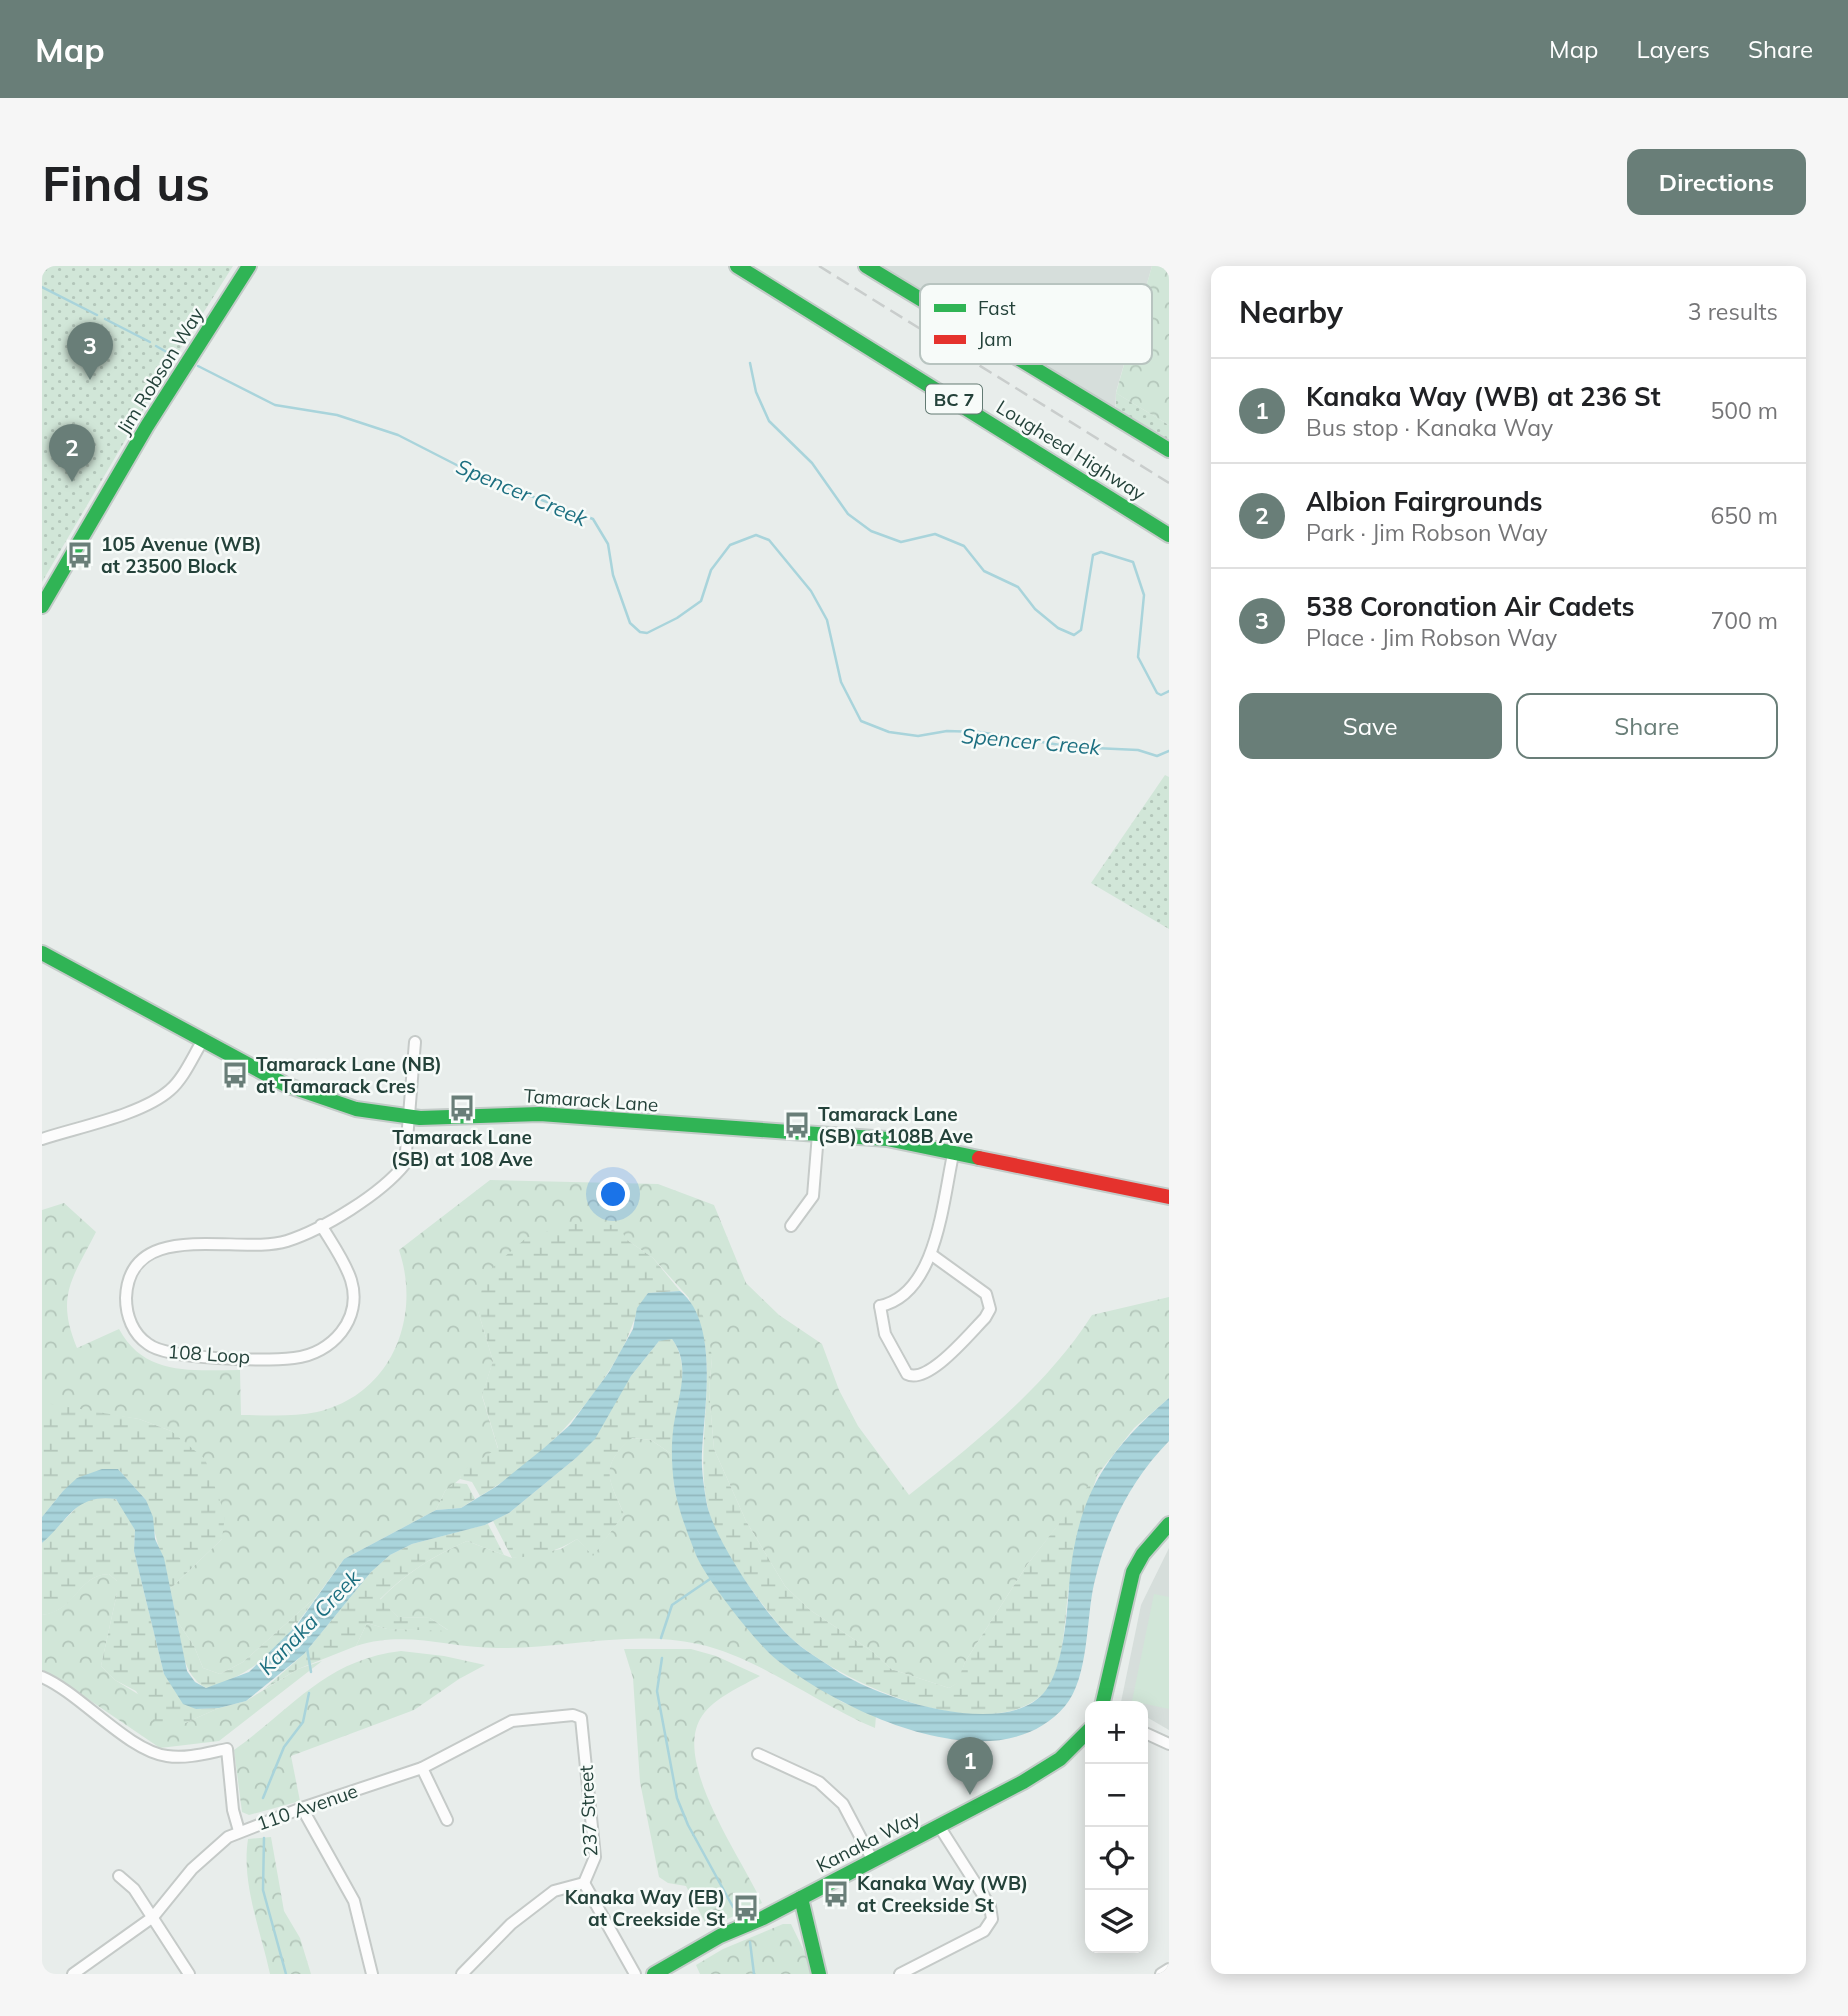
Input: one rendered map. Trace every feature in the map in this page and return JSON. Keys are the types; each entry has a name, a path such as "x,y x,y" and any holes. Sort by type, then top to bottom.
{"main road":[{"name":"Jim Robson Way","path":"42,607 148,425 249,266"},
{"name":"Lougheed Highway","path":"737,266 1169,535"},
{"name":"Lougheed Highway","path":"760,266 1169,520"},
{"path":"866,266 920,299"},
{"path":"1027,364 1169,450"},
{"name":"Tamarack Lane","path":"42,953 309,1095 356,1110 410,1117 532,1114 887,1139 954,1150 1169,1197"},
{"path":"1103,1701 1133,1572 1143,1553 1169,1524"},
{"name":"Kanaka Way","path":"654,1974 720,1936 801,1898 1060,1759 1085,1734"},
{"path":"801,1898 819,1974"}],"street":[{"path":"42,1139 134,1109 160,1097 177,1082 203,1040"},
{"name":"108 Loop","path":"321,1225 348,1272 354,1296 346,1327 334,1342 317,1353 292,1358 172,1354 148,1344 134,1329 126,1301 128,1288 135,1271 154,1252 174,1245 282,1242 321,1225 383,1188 395,1177 405,1164 415,1042"},
{"path":"791,1226 813,1196 818,1134"},
{"path":"932,1255 986,1294 990,1308 985,1318 932,1371 918,1377 907,1374 884,1334 878,1303 896,1301 912,1286 932,1255 954,1150"},
{"path":"42,1677 143,1747 164,1756 186,1757 227,1749 233,1810 239,1831"},
{"name":"110 Avenue","path":"73,1974 153,1917 204,1857 239,1831 422,1768 512,1721 573,1715 581,1718"},
{"name":"237 Street","path":"581,1718 595,1857 584,1883 635,1974"},
{"path":"1148,1734 1169,1744"},
{"path":"758,1754 819,1783 843,1804 872,1859"},
{"path":"422,1768 447,1820"},
{"path":"302,1808 354,1901 372,1974"},
{"path":"900,1974 984,1931 992,1919 989,1906 939,1826"},
{"path":"118,1876 134,1889 189,1974"},
{"path":"462,1974 511,1924 554,1891 584,1883"},
{"path":"1161,1974 1169,1969"}],"shaded area":[{"path":"868,266 1152,266 1147,284 920,284 920,298"},
{"path":"1027,364 1124,364 1116,392 1115,418"},
{"path":"1169,1548 1169,1730 1148,1718 1148,1701 1121,1701 1141,1605"}],"green space":[{"path":"42,266 233,266 160,381 42,582"},
{"path":"1152,266 1169,266 1169,425 1116,393 1124,364 1152,364 1152,284 1147,284"},
{"path":"1116,393 1169,425 1169,442 1116,410"},
{"path":"1165,775 1169,777 1169,929 1091,883"},
{"path":"490,1180 658,1184 714,1205 746,1283 779,1315 822,1344 839,1390 858,1426 909,1495 984,1434 1032,1390 1074,1341 1092,1315 1169,1297 1169,1398 1134,1428 1027,1565 965,1662 958,1683 949,1688 891,1669 873,1652 810,1610 785,1586 746,1521 714,1449 709,1391 712,1358 689,1298 653,1258 627,1240 478,1311 493,1361 482,1396 498,1449 462,1472 460,1479 445,1491 436,1510 344,1559 317,1596 243,1662 220,1674 203,1668 194,1646 177,1621 170,1589 222,1539 171,1431 139,1419 42,1405 42,1210 64,1203 96,1232 74,1275 67,1300 67,1314 77,1348 119,1329 130,1345 142,1356 156,1363 188,1370 240,1370 241,1415 299,1415 343,1403 364,1389 382,1371 403,1327 405,1276 399,1250"},
{"path":"571,1224 618,1225 627,1240 653,1258 680,1291 648,1293 621,1351 577,1414 542,1451 480,1496 472,1482 460,1479 461,1472 498,1448 482,1395 493,1361 478,1311 484,1275 526,1238"},
{"path":"689,1298 700,1308 708,1330 712,1358 709,1391 714,1449 746,1521 785,1586 810,1610 873,1652 891,1669 949,1688 957,1683 965,1662 1027,1565 1098,1473 1073,1567 1060,1656 1051,1683 1044,1693 1019,1709 987,1714 952,1712 915,1704 878,1690 844,1674 792,1639 763,1605 730,1558 717,1536 709,1514 703,1469 706,1354 702,1333"},
{"path":"672,1339 679,1351 682,1365 673,1455 651,1440 632,1438 622,1448 611,1465 610,1473 624,1514 593,1556 577,1539 546,1553 512,1558 493,1521 509,1513 576,1458 631,1376 659,1341"},
{"path":"45,1403 139,1419 171,1431 205,1459 225,1515 222,1539 170,1589 146,1500 118,1469 63,1491 42,1517 42,1405"},
{"path":"631,1438 651,1440 673,1455 674,1487 697,1557 776,1659 842,1702 876,1716 875,1728 744,1660 698,1644 673,1640 623,1639 497,1648 393,1640 356,1646 367,1623 387,1629 448,1630 430,1618 398,1617 380,1600 420,1566 467,1541 512,1558 561,1549 577,1539 593,1555 624,1514 610,1474 614,1457"},
{"path":"454,1483 467,1484 475,1499 461,1508 436,1510 445,1491"},
{"path":"103,1497 115,1499 123,1507 135,1530 134,1551 164,1674 196,1709 219,1708 185,1723 158,1727 136,1691 115,1680 101,1666 117,1593 117,1581 109,1574 90,1580 63,1607 42,1615 42,1543 83,1501"},
{"path":"488,1524 504,1555 467,1541 420,1566 380,1599 398,1617 430,1618 449,1631 387,1629 367,1623 356,1646 298,1669 263,1690 304,1654 371,1572 390,1555 412,1544"},
{"path":"109,1574 117,1581 117,1593 101,1666 115,1680 185,1723 219,1708 246,1701 298,1669 322,1661 219,1741 160,1748 54,1676 42,1672 42,1615 63,1607 90,1580"},
{"path":"1154,1594 1169,1597 1169,1709 1148,1704 1148,1701 1132,1701"},
{"path":"317,1596 282,1641 241,1674 206,1688 192,1675 184,1659 177,1621 194,1646 203,1668 220,1674 243,1662"},
{"path":"624,1649 691,1649 716,1656 760,1676 729,1693 707,1710 695,1735 695,1758 702,1783 726,1836 762,1903 708,1928 686,1886 668,1883 659,1877 640,1782 633,1678"},
{"path":"401,1651 444,1656 485,1665 414,1710 291,1756 300,1801 249,1815 242,1812 234,1750 330,1675 374,1656"},
{"path":"271,1837 284,1911 300,1938 311,1974 270,1974 253,1907 247,1856 248,1839"},
{"path":"783,1924 791,1924 806,1955 810,1974 700,1974 696,1965 723,1949"}],"water":[{"name":"Kanaka Creek","path":"680,1291 693,1305 701,1324 705,1345 707,1367 703,1478 712,1520 730,1556 780,1627 812,1654 834,1669 880,1692 942,1710 973,1714 1003,1713 1028,1705 1046,1690 1060,1655 1073,1556 1086,1504 1110,1459 1169,1398 1169,1441 1143,1472 1113,1525 1094,1584 1079,1680 1065,1706 1036,1729 1000,1740 961,1740 920,1732 879,1719 805,1680 768,1652 732,1610 701,1566 680,1511 674,1484 672,1451 682,1373 678,1350 672,1339 659,1341 631,1376 595,1439 576,1458 509,1513 485,1525 412,1544 390,1555 371,1572 304,1654 246,1701 219,1708 196,1709 183,1704 164,1674 134,1551 135,1530 116,1499 102,1498 81,1504 42,1543 42,1517 63,1491 77,1478 102,1469 118,1469 146,1500 153,1517 155,1539 164,1558 187,1671 195,1682 206,1688 249,1672 297,1625 344,1559 436,1510 461,1508 497,1486 544,1448 570,1425 609,1372 633,1329 637,1308 648,1293"}],"waterway":[{"name":"Spencer Creek","path":"42,287 97,315"},
{"name":"Spencer Creek","path":"105,319 150,342"},
{"name":"Spencer Creek","path":"156,346 172,355"},
{"path":"750,363 756,392 769,421 812,463 848,514 871,531 901,542 935,534 964,546 984,571 1018,587 1035,609 1058,628 1074,635 1081,630 1093,555 1101,552 1133,562 1144,595 1138,657 1157,693 1161,695 1169,691"},
{"name":"Spencer Creek","path":"198,366 275,405 337,415 398,435 482,478 593,519 608,544 613,575 630,623 640,632 647,633 677,618 701,601 711,570 730,545 756,535 769,540 811,591 827,620 841,682 861,721 889,732 918,736 947,731 979,732 1073,747 1138,750 1157,756 1169,751"},
{"path":"661,1638 672,1605 713,1577"},
{"name":"Kanaka Creek","path":"307,1648 311,1672"},
{"path":"662,1658 657,1691 677,1798 688,1825 733,1907"},
{"path":"263,1798 284,1747 303,1722 309,1693"},
{"path":"264,1838 263,1890 286,1974"},
{"path":"750,1942 754,1974"}],"railway":[{"path":"819,266 920,329"},
{"path":"977,364 1169,483"}],"traffic: fast":[{"path":"42,606 147,426 249,266"},
{"path":"737,266 1169,535"},
{"path":"866,266 920,299"},
{"path":"1027,364 1169,450"},
{"path":"42,953 286,1085 356,1109 420,1118 540,1114 887,1139 979,1158"},
{"path":"1103,1701 1133,1572 1143,1554 1169,1524"},
{"path":"654,1974 720,1936 763,1918 1023,1782 1060,1759 1085,1734"},
{"path":"801,1898 819,1974"}],"traffic: jam":[{"path":"979,1158 1169,1197"}],"place":[{"name":"538 Coronation Air Cadets","path":"90,380"},
{"name":"Albion Fairgrounds","path":"72,482"},
{"name":"105 Avenue (WB) at 23500 Block","path":"80,555"},
{"name":"Tamarack Lane (NB) at Tamarack Cres","path":"235,1075"},
{"name":"Tamarack Lane (SB) at 108 Ave","path":"462,1108"},
{"name":"Tamarack Lane (SB) at 108B Ave","path":"797,1125"},
{"name":"Kanaka Way (WB) at 236 St","path":"970,1795"},
{"name":"Kanaka Way (WB) at Creekside St","path":"836,1894"},
{"name":"Kanaka Way (EB) at Creekside St","path":"746,1908"}]}
